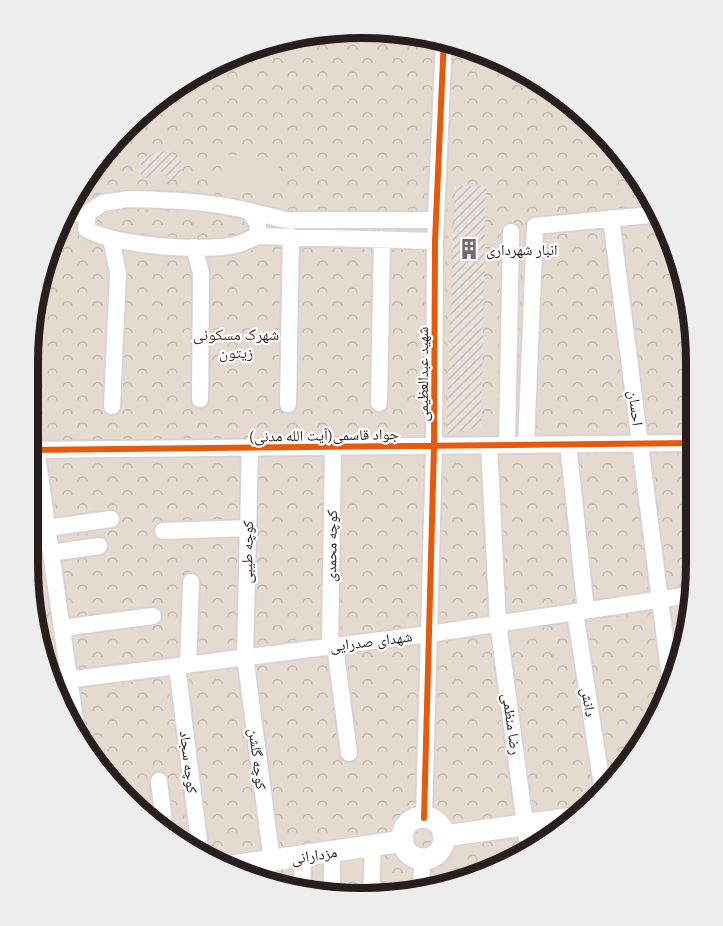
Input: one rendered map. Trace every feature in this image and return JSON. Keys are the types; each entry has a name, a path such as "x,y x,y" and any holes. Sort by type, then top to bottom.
{"main road":[{"path":"424,818 436,822 442,828 444,836 444,844 440,851 434,857 422,859 411,855 402,842 407,826 413,820 424,818"},
{"path":"444,836 561,820"},
{"name":"مزدارانی","path":"241,865 402,842"}],"street":[{"name":"شهید عبدالعظیمی","path":"424,818 434,446 435,241 444,49"},
{"path":"73,214 88,213 103,203 128,199 180,200 225,205 286,220 436,220"},
{"path":"249,211 258,224 256,236"},
{"path":"88,213 86,229 111,239 160,246 238,244 256,236 435,241"},
{"path":"526,445 535,226 650,215"},
{"name":"احسان","path":"611,218 669,667"},
{"path":"507,445 511,232"},
{"path":"288,404 291,236"},
{"path":"111,239 118,273 112,406"},
{"path":"379,403 382,239"},
{"path":"194,246 201,273 200,399"},
{"name":"جواد قاسمی(آیت الله مدنی)","path":"38,449 686,443"},
{"name":"دانش","path":"568,444 581,611 602,782"},
{"name":"رضا منظمی","path":"489,445 498,623 528,843"},
{"name":"کوچه طیبی","path":"245,656 250,447"},
{"name":"کوچه محمدی","path":"333,447 333,646 349,753"},
{"path":"38,481 74,713"},
{"path":"47,528 111,519"},
{"path":"163,531 248,528"},
{"path":"51,553 99,546"},
{"name":"کوچه سجاد","path":"190,582 183,665 200,845"},
{"name":"شهدای صدرایی","path":"59,681 429,633 684,596"},
{"path":"62,628 153,616"},
{"name":"کوچه گلشن","path":"245,656 272,861"},
{"path":"159,781 164,822"},
{"path":"371,888 373,845"},
{"path":"332,852 332,887"},
{"path":"302,883 303,856"},
{"path":"421,883 422,859"},
{"path":"264,873 272,861"}],"green space":[{"path":"340,38 383,38 425,44 485,62 542,92 591,132 631,181 661,238 674,278 683,319 686,362 686,564 683,607 674,648 661,688 631,745 591,794 542,834 505,855 466,871 425,882 383,888 340,888 298,882 257,871 218,855 164,822 132,794 92,745 71,708 55,669 44,628 38,586 38,340 44,298 55,257 81,199 104,164 132,132 181,92 238,62 298,44"},
{"path":"220,154 280,158 274,193 223,187"}],"building":[{"path":"169,151 182,161 177,167 182,170 173,180 159,171 147,178 137,171 143,167 138,161 155,152"},
{"name":"انبار شهرداری","path":"455,186 486,186 481,427 446,435"}],"cycle path":[{"path":"424,818 434,446 435,241 444,49"},
{"path":"38,450 686,443"}],"place":[{"name":"انبار شهرداری","path":"469,249"}],"district":[{"name":"شهرک مسکونی زیتون","path":"236,343"}]}
